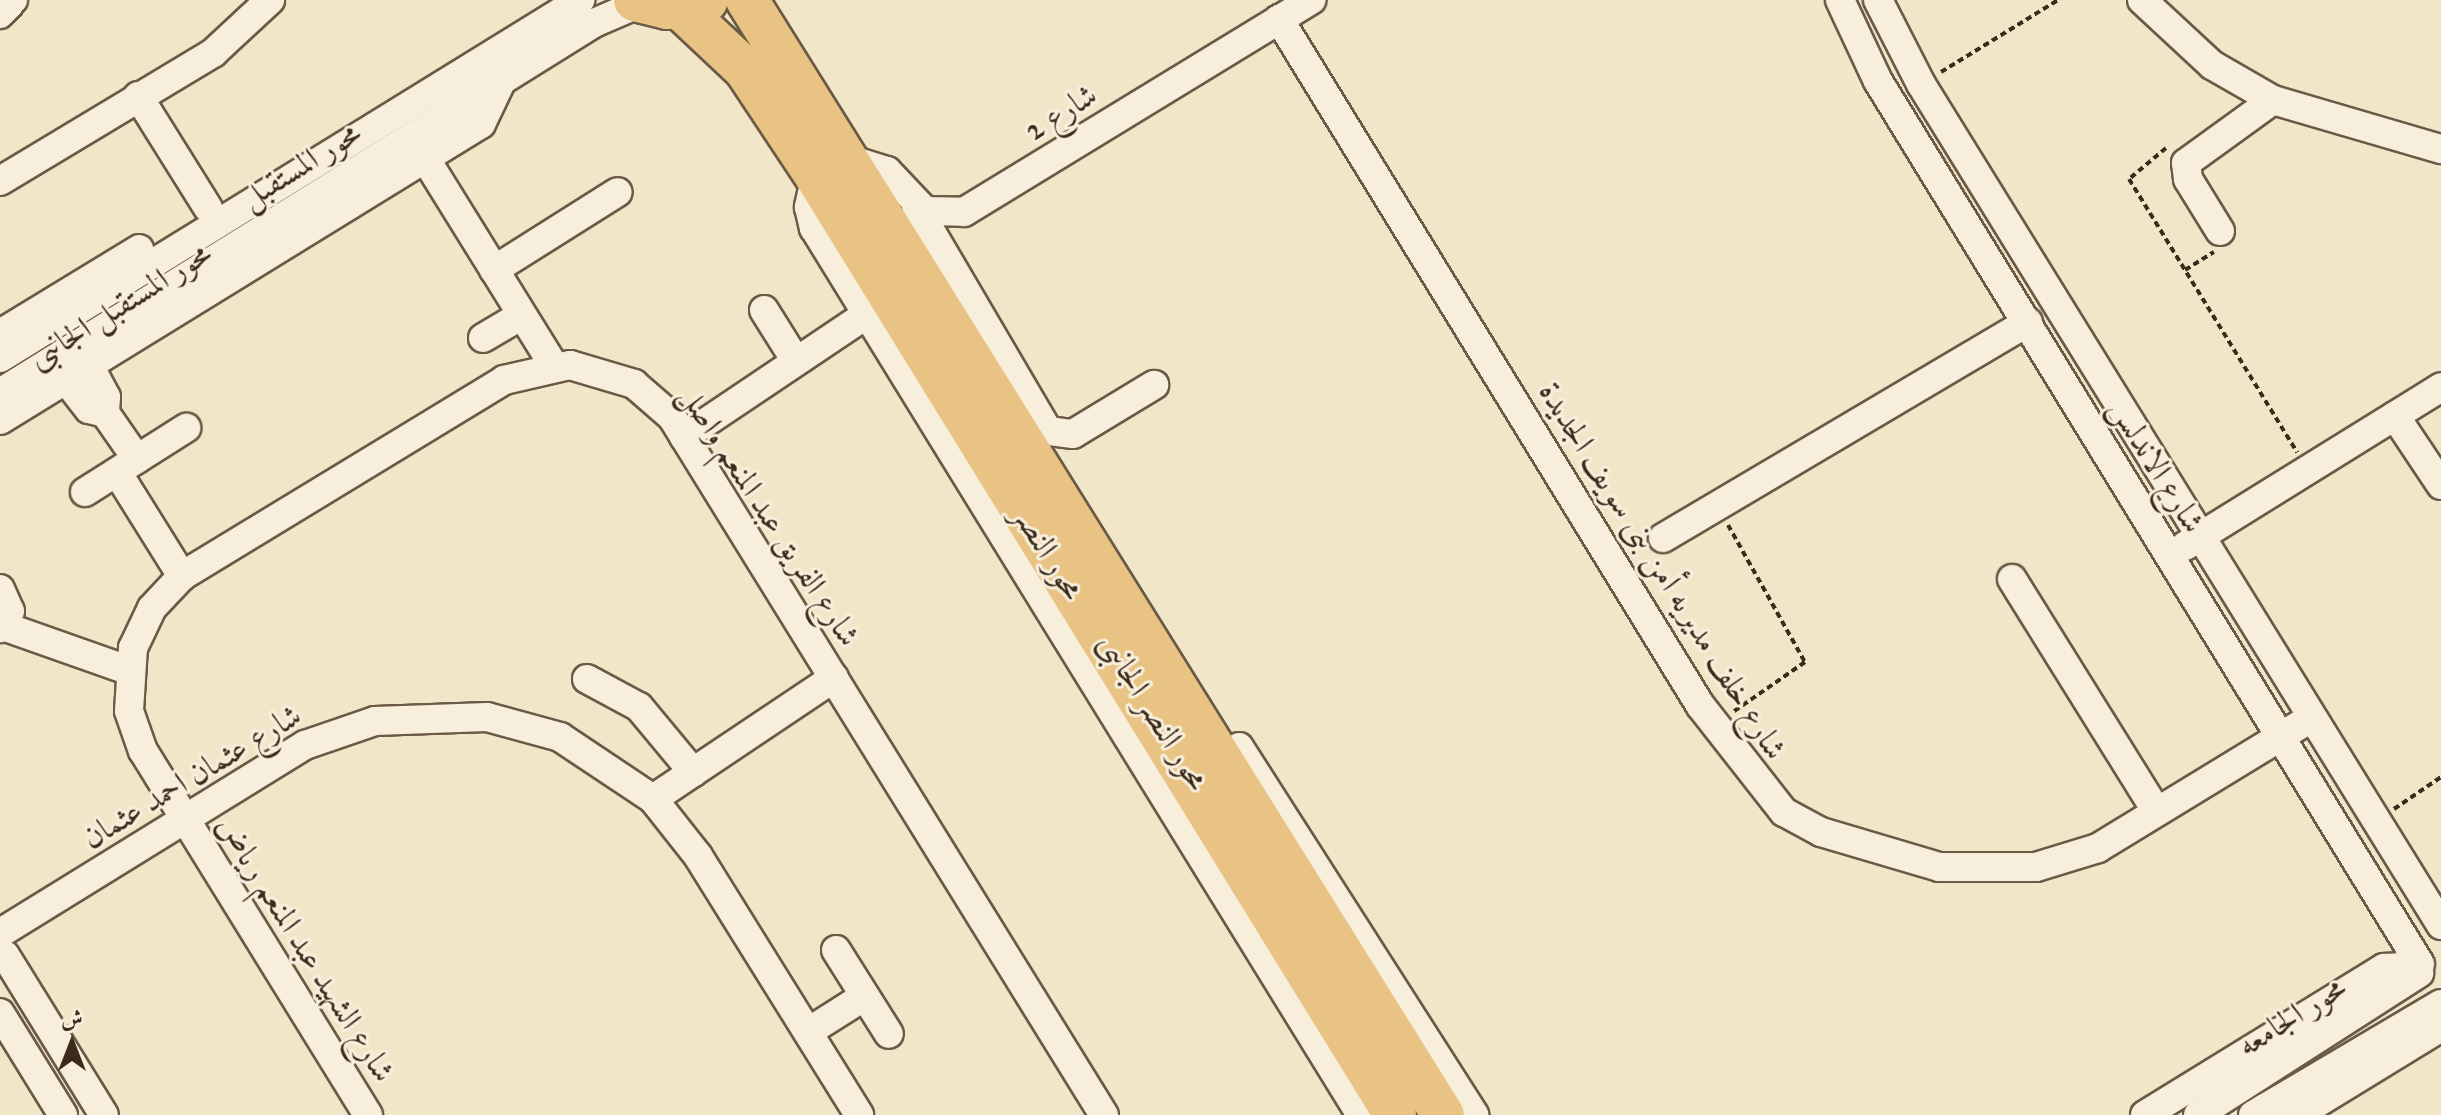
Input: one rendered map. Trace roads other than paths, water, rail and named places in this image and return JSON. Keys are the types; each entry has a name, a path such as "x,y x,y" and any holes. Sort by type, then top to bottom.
{"highway":[{"name":"محور النصر","path":"747,0 769,35 832,168 1443,1115"},
{"name":"محور النصر","path":"666,3 734,56 832,168"},
{"path":"734,56 769,35"},
{"name":"محور النصر","path":"1207,749 1395,1115"}],"street":[{"path":"0,14 13,0"},
{"name":"محور المستقبل","path":"0,393 492,72 580,0"},
{"name":"شارع 2","path":"916,206 944,215 964,212 1311,0"},
{"name":"شارع الاندلس","path":"1840,0 1878,81 2283,735 2419,968 2424,992 2441,1004"},
{"name":"شارع الاندلس","path":"1878,0 1921,84 2441,925"},
{"path":"2142,0 2212,65 2273,100 2441,149"},
{"path":"0,181 213,53 263,2"},
{"name":"محور المستقبل","path":"0,358 241,198 492,72 666,3"},
{"name":"شارع خلف مديريه أمن بنى سويف الجديدة","path":"1279,19 1700,705 1784,812 1821,832 1939,867 1987,872 2057,863 2157,812 2311,718"},
{"name":"محور المستقبل الجانبى","path":"0,420 486,120 492,72"},
{"path":"138,96 208,208"},
{"path":"2220,231 2188,179 2186,163 2273,100"},
{"path":"425,158 554,366"},
{"path":"832,168 887,171 916,206 1048,431 1073,434 1154,385"},
{"name":"محور النصر الجانبى","path":"832,168 811,221 1361,1115"},
{"path":"494,270 618,192"},
{"name":"محور المستقبل الجانبى","path":"0,334 208,208 241,198"},
{"path":"764,310 796,361"},
{"path":"684,437 867,314"},
{"path":"483,338 522,315"},
{"path":"1663,538 2028,322"},
{"name":"شارع الفريق عبد المنعم واصل","path":"185,819 135,731 128,670 146,618 182,576 504,380 554,366 587,367 634,384 684,437 1104,1115"},
{"path":"77,372 89,409 105,413 182,576"},
{"path":"2171,555 2441,387"},
{"path":"2395,416 2441,485"},
{"path":"85,492 186,428"},
{"path":"2012,579 2157,812"},
{"path":"0,589 9,603 1,627 128,670"},
{"path":"653,799 834,678"},
{"path":"587,679 630,700 693,772"},
{"name":"شارع عثمان احمد عثمان","path":"2,945 185,819 305,745 412,715 487,717 560,737 653,799 698,856 859,1115"},
{"path":"1207,749 1474,1115"},
{"name":"شارع الشهيد عبد المنعم رياض","path":"185,819 368,1115"},
{"name":"محور الجامعه","path":"2198,1115 2419,968 2441,943"},
{"path":"2,945 104,1115"},
{"path":"836,950 889,1034"},
{"path":"2145,1115 2384,968 2419,968"},
{"path":"808,1032 865,996"},
{"name":"محور الجامعه","path":"2259,1112 2441,1004"},
{"path":"0,1013 63,1115"},
{"path":"2259,1112 2317,1103 2441,1027"}]}
